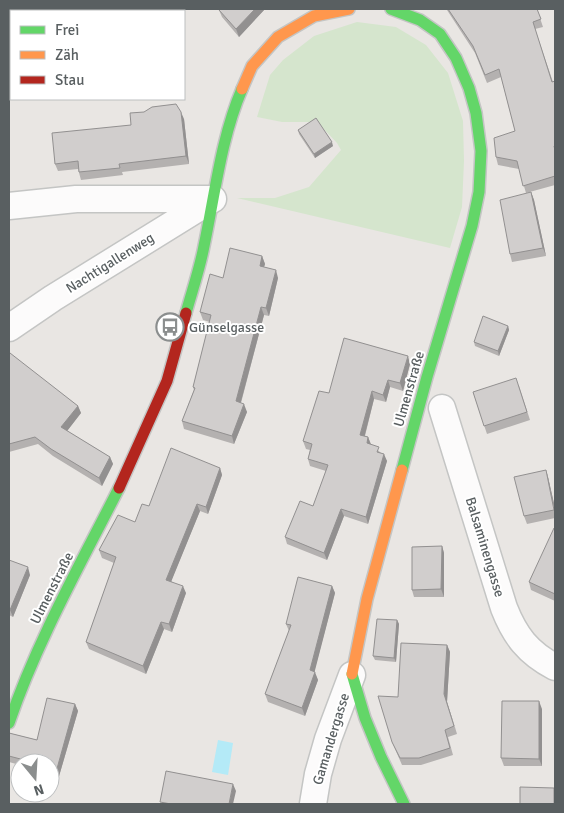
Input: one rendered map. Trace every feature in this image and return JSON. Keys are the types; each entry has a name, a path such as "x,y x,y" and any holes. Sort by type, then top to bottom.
{"street":[{"name":"Ulmenstraße","path":"9,723 39,646 124,478 167,381 176,355 204,248 230,124 252,66 278,37 314,16 349,9"},
{"name":"Ulmenstraße","path":"391,9 420,20 440,34 456,58 469,88 476,113 481,151 479,192 472,226 427,378 370,589 352,675 365,718 381,757 404,804"},
{"path":"9,206 76,199 213,199"},
{"name":"Nachtigallenweg","path":"9,328 53,298 213,199"},
{"name":"Balsaminengasse","path":"442,408 510,623 527,648 542,660 555,667"},
{"name":"Gamandergasse","path":"313,804 318,774 328,739 352,675"}],"green space":[{"path":"357,22 396,27 426,45 448,73 463,121 464,161 462,207 450,248 237,198 275,198 309,187 341,150 337,143 317,122 282,122 257,117 270,75 283,60 314,36"}],"water":[{"path":"218,740 233,743 228,775 212,772"}],"building":[{"path":"9,9 126,9 10,10 9,50"},
{"path":"220,9 255,9 236,29"},
{"path":"448,9 537,9 541,19 533,22 552,82 555,81 555,176 523,186 517,161 496,157 494,138 515,131 499,69 485,75 473,46"},
{"path":"176,104 181,112 186,156 119,164 120,168 79,172 78,161 55,164 52,133 131,125 130,113 144,112 152,107"},
{"path":"316,118 332,142 314,154 298,130"},
{"path":"531,192 543,248 510,254 500,200"},
{"path":"230,248 262,256 260,266 276,270 266,308 261,307 236,401 244,404 232,436 182,421 195,388 193,387 211,315 200,312 210,274 223,278"},
{"path":"483,316 508,326 498,351 474,342"},
{"path":"344,338 408,356 400,383 388,380 383,395 372,391 360,435 368,437 367,443 379,447 377,452 384,454 366,517 341,509 324,553 285,537 300,501 313,506 328,465 308,459 312,444 303,441 319,391 329,393"},
{"path":"10,353 78,406 61,427 110,457 99,478 35,437 9,444"},
{"path":"516,378 527,412 484,426 473,392"},
{"path":"171,448 220,468 206,507 197,504 166,580 183,586 169,624 161,622 143,666 86,642 116,557 99,550 118,515 135,522 142,504 149,506"},
{"path":"546,470 554,510 524,516 514,477"},
{"path":"555,528 555,594 529,582"},
{"path":"442,546 441,589 412,590 412,547"},
{"path":"9,560 28,567 10,610 9,609"},
{"path":"298,577 332,586 310,670 315,672 302,708 265,694 291,625 286,624"},
{"path":"377,619 397,620 394,658 373,656"},
{"path":"401,643 447,645 444,694 454,726 445,730 450,748 419,758 400,758 392,742 378,696 398,697"},
{"path":"47,698 75,704 60,758 60,753 10,753 9,756 9,733 37,740"},
{"path":"502,701 539,701 539,759 501,758"},
{"path":"166,771 233,784 229,804 171,804 160,802"},
{"path":"520,787 554,788 554,804 520,804"}],"traffic: fast":[{"path":"391,9 420,20 440,34 456,58 469,88 476,113 481,151 479,192 472,226 427,377 402,470"},
{"path":"186,313 202,254 219,166 229,127 242,89"},
{"path":"9,723 46,633 119,488"},
{"path":"352,674 365,718 381,757 404,804"}],"traffic: slow":[{"path":"242,89 252,66 278,37 314,16 349,9"},
{"path":"352,674 367,599 402,470"}],"traffic: jam":[{"path":"119,488 167,381 186,313"}],"place":[{"name":"Günselgasse","path":"170,327"}]}
